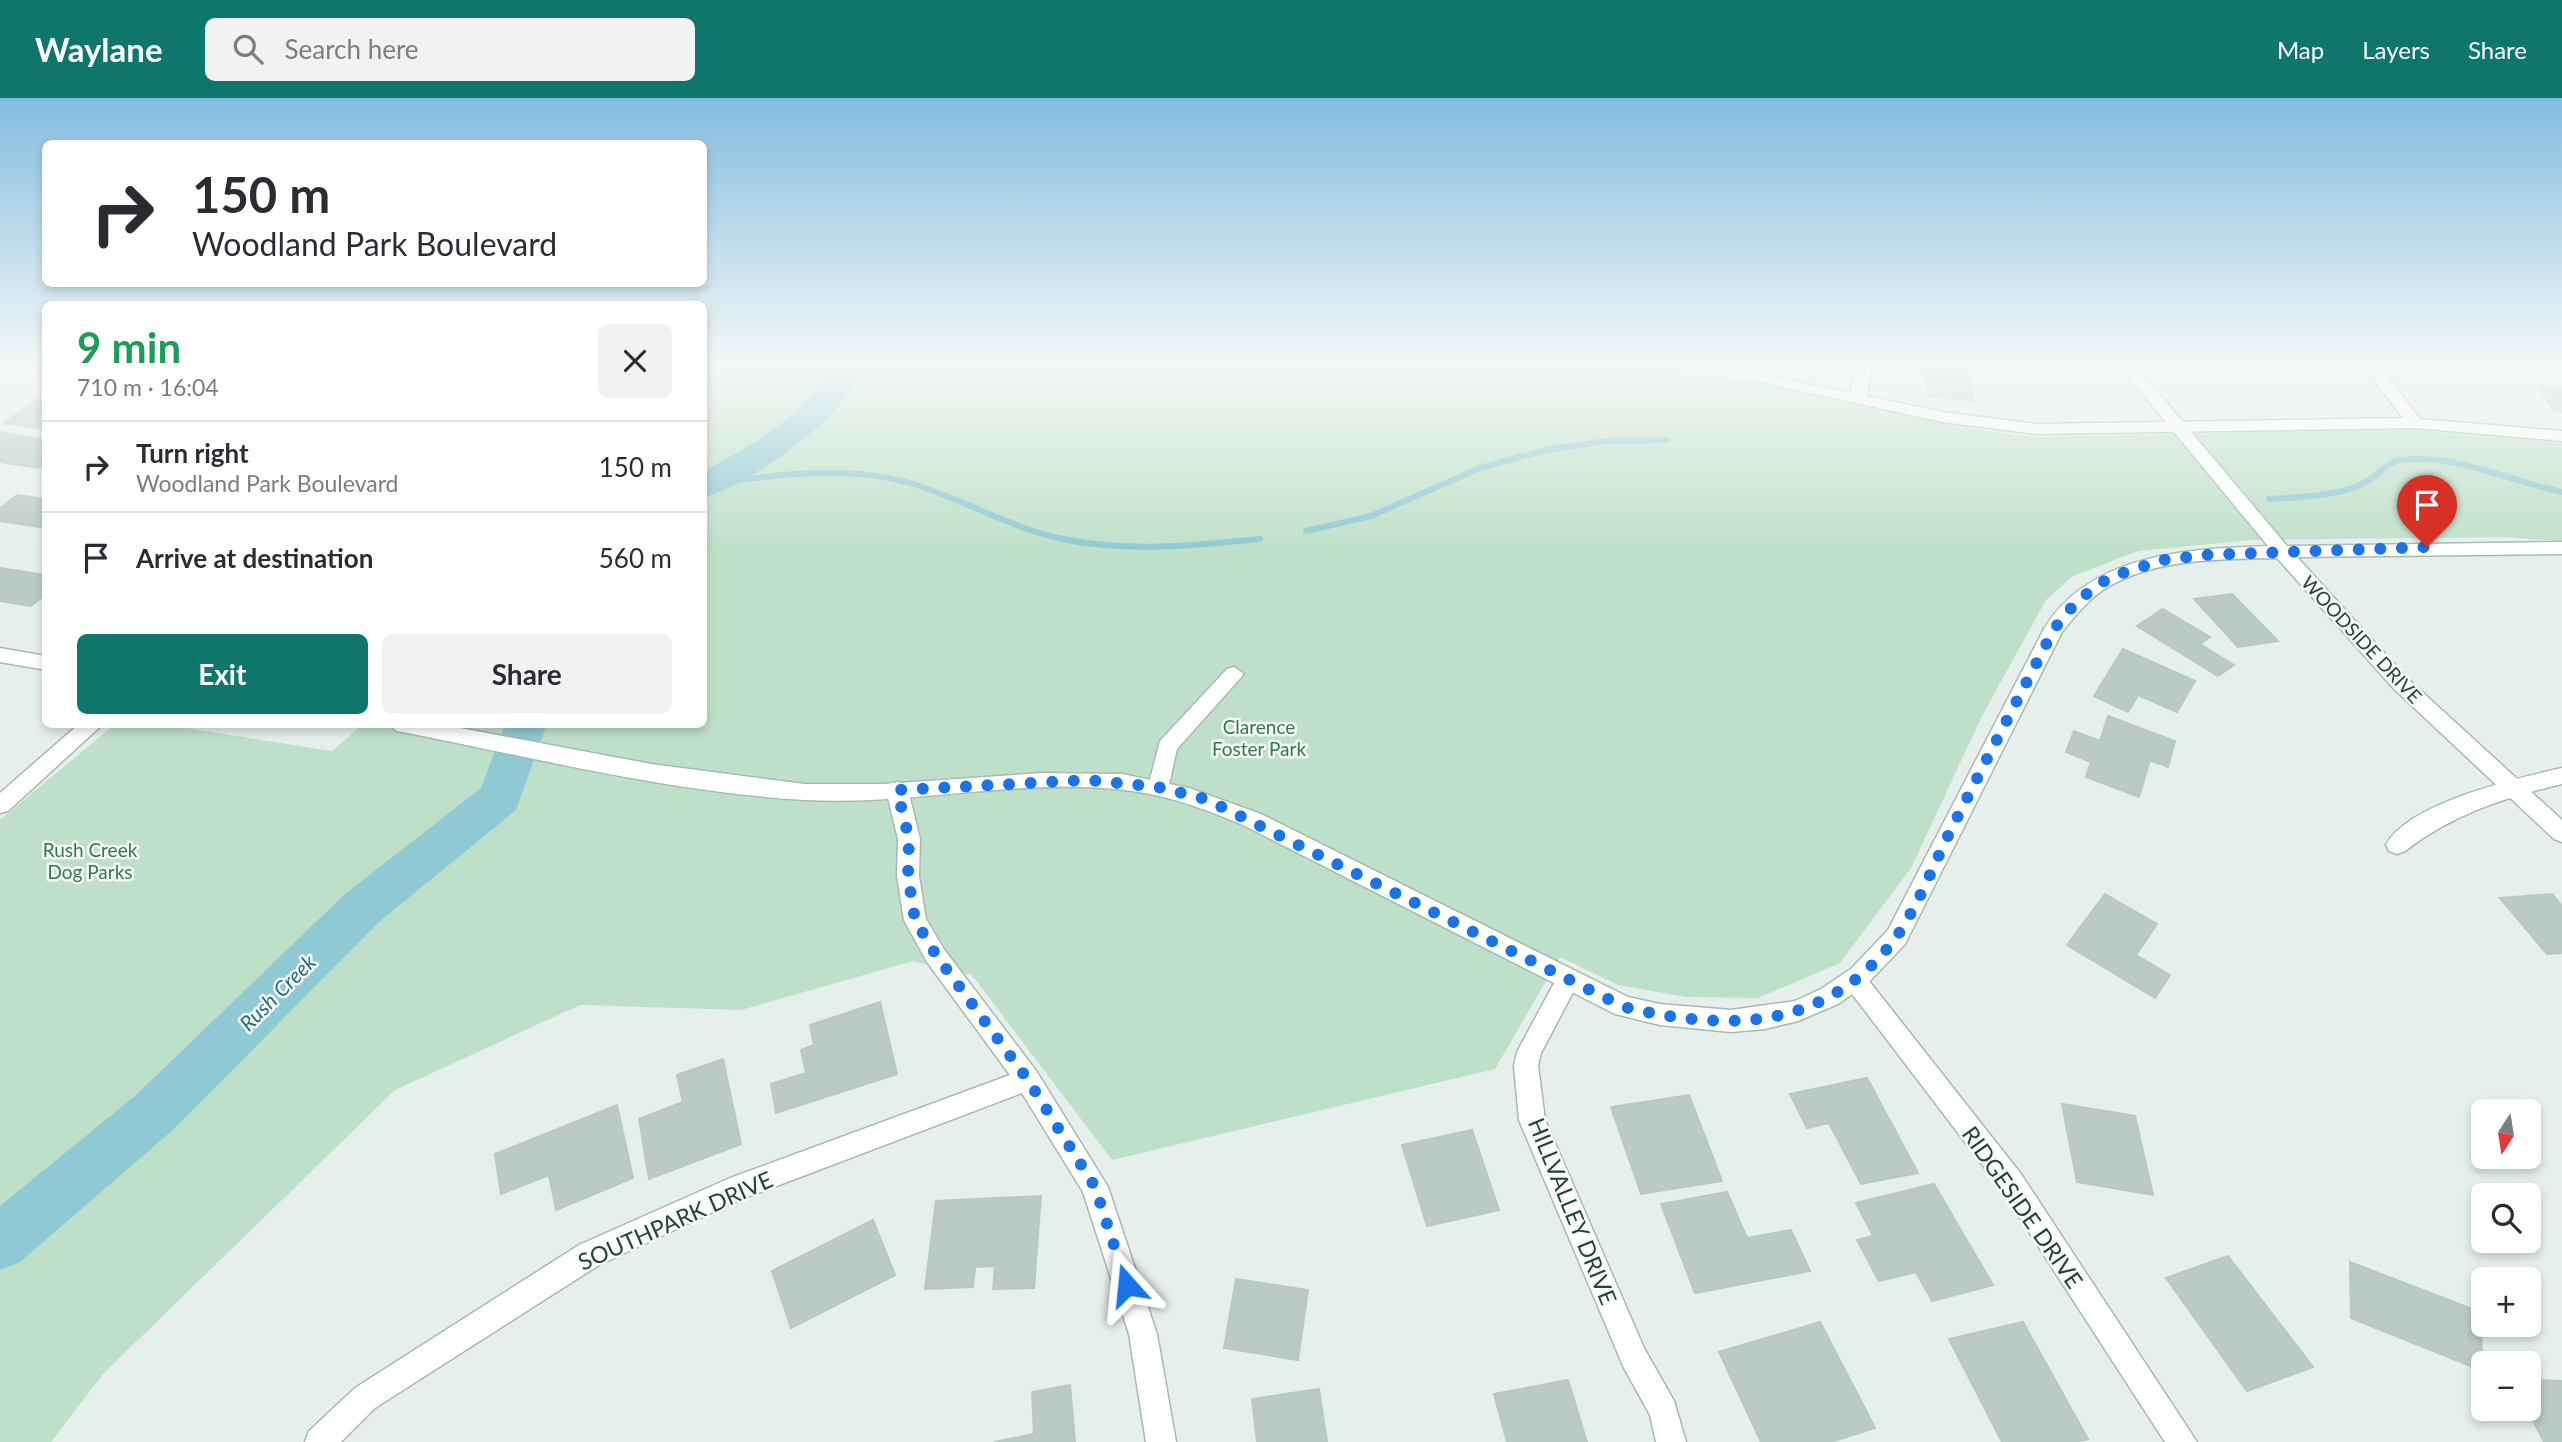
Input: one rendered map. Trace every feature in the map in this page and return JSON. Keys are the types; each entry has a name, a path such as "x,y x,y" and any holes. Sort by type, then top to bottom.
{"street":[{"path":"1996,427 2036,429 2241,427"},
{"path":"2457,427 2562,436"},
{"name":"WOODSIDE DRIVE","path":"2181,428 2283,552 2401,684 2562,832"},
{"path":"419,728 688,777 807,792 1088,780 1158,787 1206,799 1253,820 1624,1007 1672,1018 1738,1023 1767,1020 1826,999 1854,979 1887,949 1904,921 2054,629 2077,601 2110,577 2163,560 2204,555 2427,547 2562,548"},
{"path":"0,655 42,662"},
{"path":"1158,787 1167,746 1234,674"},
{"path":"0,805 88,728"},
{"path":"2397,845 2421,825 2460,803 2511,787 2562,776"},
{"path":"897,790 909,839 908,876 915,920 936,955 1028,1080 1095,1187 1143,1334 1161,1442"},
{"name":"HILLVALLEY DRIVE","path":"1568,979 1529,1052 1526,1066 1532,1120 1634,1358 1664,1411 1671,1442"},
{"name":"RIDGESIDE DRIVE","path":"1854,979 2011,1183 2182,1442"},
{"name":"SOUTHPARK DRIVE","path":"320,1442 365,1398 589,1255 730,1191 1028,1080"}],"green space":[{"name":"Clarence Foster Park","path":"707,427 1968,427 2038,437 2401,429 2562,443 2562,541 2503,537 2253,540 2138,551 2073,576 2046,600 1982,716 1911,868 1840,963 1758,998 1686,997 1618,985 1560,957 1495,1069 1112,1160 972,975 913,961 741,1010 580,1005 395,1090 103,1374 51,1442 0,1442 0,820 110,728 186,728 332,751 359,728 707,728"}],"building":[{"path":"0,432 42,439 42,466 39,468 0,462"},
{"path":"17,495 42,498 42,527 0,521 0,508"},
{"path":"0,568 42,574 42,597 31,606 0,601"},
{"path":"2232,594 2278,641 2238,647 2194,599"},
{"path":"2163,609 2210,637 2200,644 2234,665 2218,676 2137,626"},
{"path":"2123,649 2195,681 2177,712 2138,695 2128,712 2094,696"},
{"path":"2108,716 2175,741 2168,767 2150,760 2139,797 2086,777 2091,762 2066,752 2074,731 2100,741"},
{"path":"2105,894 2157,924 2136,955 2170,975 2155,998 2067,945"},
{"path":"2552,894 2562,906 2562,953 2547,954 2500,898"},
{"path":"880,1002 897,1074 776,1113 771,1084 806,1073 801,1050 814,1045 810,1025"},
{"path":"723,1059 741,1144 649,1179 639,1119 683,1102 677,1075"},
{"path":"1867,1078 1918,1173 1861,1184 1829,1123 1807,1128 1790,1094"},
{"path":"1689,1095 1722,1181 1641,1194 1611,1107"},
{"path":"2062,1104 2135,1116 2153,1195 2077,1182"},
{"path":"617,1105 633,1178 556,1210 549,1175 501,1194 495,1154"},
{"path":"1472,1130 1499,1210 1427,1226 1402,1145"},
{"path":"1934,1184 1993,1285 1932,1301 1916,1272 1879,1281 1857,1240 1873,1236 1856,1203"},
{"path":"1727,1192 1747,1238 1791,1230 1810,1271 1695,1293 1661,1204"},
{"path":"1041,1196 1034,1288 993,1289 995,1266 975,1267 973,1287 925,1289 936,1201"},
{"path":"873,1220 895,1275 791,1328 772,1271"},
{"path":"2228,1256 2313,1367 2247,1391 2166,1278"},
{"path":"2350,1262 2471,1309 2471,1337 2481,1337 2482,1351 2471,1351 2471,1366 2351,1318"},
{"path":"1236,1279 1308,1290 1298,1360 1224,1348"},
{"path":"1820,1322 1875,1428 1831,1442 1761,1442 1719,1352"},
{"path":"2023,1322 2088,1439 2075,1442 2002,1442 1949,1339"},
{"path":"1568,1380 1587,1442 1507,1442 1494,1394"},
{"path":"2541,1380 2562,1381 2562,1442 2544,1442 2533,1421 2541,1421"},
{"path":"1070,1385 1075,1442 994,1442 1034,1434 1032,1392"},
{"path":"1319,1389 1327,1442 1257,1442 1252,1399"}],"waterway":[{"name":"Rush Creek","path":"707,484 797,427"},
{"path":"1306,531 1371,516 1480,468 1546,450 1605,441 1667,440"},
{"path":"2269,499 2318,496 2342,491 2364,483 2395,461 2421,459 2461,464 2562,492"},
{"path":"707,484 811,473 863,474 913,484 1025,528 1087,543 1137,547 1260,539"},
{"name":"Rush Creek","path":"0,1242 155,1112 362,908 500,798 525,728"}],"route":[{"path":"1127,1285 1095,1187 1028,1080 936,955 915,920 908,876 909,839 897,790 1088,780 1158,787 1206,799 1253,820 1624,1007 1672,1018 1738,1023 1767,1020 1826,999 1854,979 1887,949 1904,921 2054,629 2077,601 2110,577 2163,560 2204,555 2427,547"}],"park label":[{"name":"Rush Creek Dog Parks","path":"90,860"}]}
